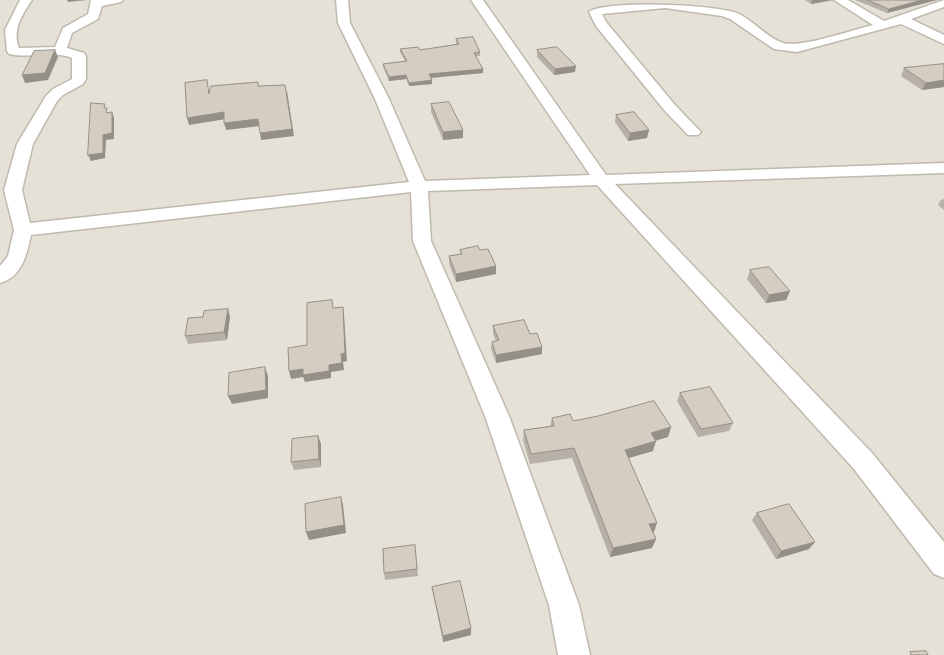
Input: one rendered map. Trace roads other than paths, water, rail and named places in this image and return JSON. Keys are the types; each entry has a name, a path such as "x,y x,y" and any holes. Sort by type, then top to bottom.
{"street":[{"path":"0,276 8,270 17,257 23,230 14,190 25,144 51,99 58,92 76,84 79,79 79,56 72,52 60,50 23,54 14,51 11,45 11,26 26,0"},
{"path":"60,50 67,31 94,16 97,1 117,0"},
{"path":"342,0 344,22 382,100 419,186 422,241 497,416 564,605 574,655"},
{"path":"477,0 600,178 863,461 944,564"},
{"path":"720,0 734,16 779,46 790,48 797,48 883,26 944,3"},
{"path":"840,0 883,26"},
{"path":"939,0 944,3"},
{"path":"693,132 670,108 605,30 595,12 604,9 665,5 734,16"},
{"path":"901,18 944,40"},
{"path":"23,230 419,186 600,178 944,168"}]}
